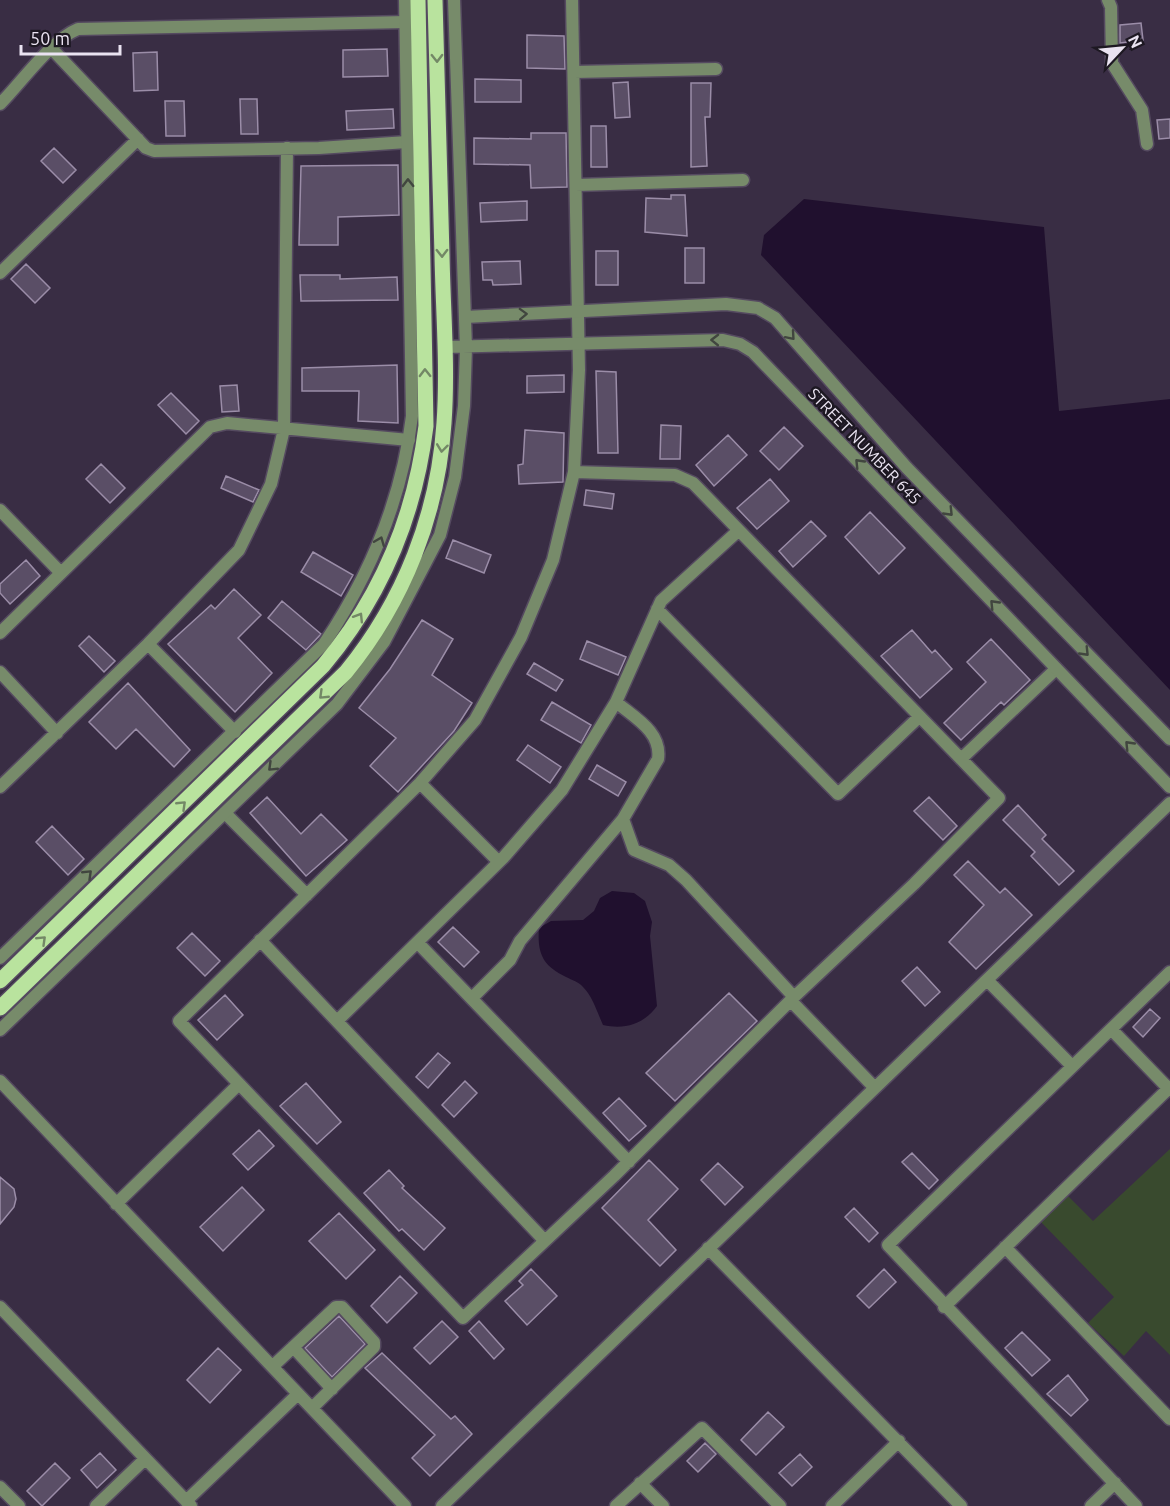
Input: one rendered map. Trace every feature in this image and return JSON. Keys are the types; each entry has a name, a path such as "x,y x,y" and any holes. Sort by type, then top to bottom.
{"main road":[{"path":"0,981 323,666 362,612 397,546 418,475 426,426 418,0"},
{"path":"0,1008 346,672 373,637 418,548 433,497 445,420 435,0"}],"street":[{"path":"0,958 324,644 358,590 384,531 409,440 412,416 405,0"},
{"path":"0,1030 338,704 384,642 440,534 455,477 464,406 466,348 454,0"},
{"path":"572,0 578,326 574,472 553,560 521,637 475,720 420,783 179,1021 462,1317 465,1317 629,1162 793,999 998,801 997,795 685,478 675,475 574,472"},
{"path":"1108,0 1111,7 1112,63 1142,110 1147,144"},
{"path":"0,104 52,49 70,32 78,29 406,22"},
{"path":"52,49 146,148 154,151 407,142"},
{"path":"574,72 716,69"},
{"path":"0,273 138,139"},
{"path":"0,787 148,644 239,550 271,484 284,429 287,148"},
{"path":"576,184 743,180"},
{"name":"STREET NUMBER 645","path":"444,347 466,348 578,326 744,304 758,308 775,318 907,468 1170,739"},
{"name":"STREET NUMBER 645","path":"465,317 723,340 740,344 753,352 1170,786"},
{"path":"0,633 210,427 227,423 409,440"},
{"path":"0,510 61,573"},
{"path":"338,1021 499,862 562,790 616,702 661,601 738,531"},
{"path":"657,609 838,794 919,717"},
{"path":"148,644 235,732"},
{"path":"961,759 1056,669"},
{"path":"0,672 57,733"},
{"path":"472,998 510,960 520,941 623,819 658,759 657,738 616,702"},
{"path":"420,783 499,862"},
{"path":"442,1506 1170,803"},
{"path":"225,813 307,895"},
{"path":"623,819 634,850 669,865 686,879 874,1087"},
{"path":"260,940 545,1240"},
{"path":"418,943 629,1162"},
{"path":"1136,1506 944,1307 890,1249 888,1243 1170,972"},
{"path":"987,980 1072,1066"},
{"path":"944,1307 1169,1089 1111,1029"},
{"path":"0,1081 405,1506"},
{"path":"116,1204 239,1084"},
{"path":"1005,1246 1170,1419"},
{"path":"708,1248 961,1506"},
{"path":"0,1307 188,1504 298,1394"},
{"path":"273,1366 336,1307 342,1307 374,1345 312,1408"},
{"path":"293,1347 332,1389"},
{"path":"616,1506 702,1428 780,1506"},
{"path":"832,1506 899,1441"},
{"path":"96,1506 145,1459"},
{"path":"640,1483 663,1506"},
{"path":"1091,1506 1115,1483"},
{"path":"0,1486 19,1506"}],"green space":[{"path":"1170,1149 1170,1355 1146,1331 1124,1356 1088,1323 1114,1297 1040,1221 1068,1196 1093,1221"}],"shaded area":[{"path":"804,199 1044,227 1059,411 1170,399 1170,690 761,255 764,235"},
{"path":"612,891 634,893 645,901 652,922 650,936 657,1006 640,1021 619,1027 603,1025 592,1000 583,987 547,964 539,945 539,928 551,921 583,920 594,911 600,898"}],"building":[{"path":"1141,23 1143,40 1120,43 1120,25"},
{"path":"527,35 564,36 565,69 527,68"},
{"path":"387,49 388,76 343,77 343,50"},
{"path":"157,52 158,90 134,91 133,53"},
{"path":"475,79 521,80 521,102 475,102"},
{"path":"628,82 630,117 615,118 613,83"},
{"path":"691,83 711,83 710,117 705,117 707,166 691,167"},
{"path":"240,99 257,99 258,134 241,134"},
{"path":"165,101 184,101 185,136 166,136"},
{"path":"393,109 394,128 347,130 346,111"},
{"path":"1170,119 1170,138 1159,139 1157,120"},
{"path":"591,126 606,126 607,167 591,167"},
{"path":"531,133 566,133 567,187 531,188 530,165 474,164 474,138 531,139"},
{"path":"54,148 76,170 63,183 41,161"},
{"path":"398,165 399,215 338,217 338,245 299,245 301,166"},
{"path":"671,195 685,195 687,236 645,232 646,198 671,199"},
{"path":"527,201 527,220 481,222 480,203"},
{"path":"685,248 704,248 704,283 685,283"},
{"path":"596,251 618,251 618,285 596,285"},
{"path":"520,261 521,284 493,285 492,280 483,280 482,262"},
{"path":"26,264 50,288 35,303 11,279"},
{"path":"300,275 340,275 340,279 397,277 398,300 301,301"},
{"path":"397,365 398,423 358,421 359,391 302,391 302,368"},
{"path":"596,371 616,372 618,453 598,453"},
{"path":"564,375 564,392 527,393 527,376"},
{"path":"237,385 239,411 222,412 220,386"},
{"path":"171,393 199,421 186,434 158,405"},
{"path":"661,425 681,426 680,459 660,459"},
{"path":"784,427 803,446 779,470 760,451"},
{"path":"525,430 564,433 563,482 519,484 518,465 523,464"},
{"path":"728,435 747,455 714,486 696,465"},
{"path":"101,464 125,488 110,503 86,479"},
{"path":"226,476 259,490 253,502 221,488"},
{"path":"770,479 789,501 757,529 737,508"},
{"path":"586,490 614,494 612,509 584,505"},
{"path":"870,512 905,548 879,574 845,537"},
{"path":"811,521 826,536 793,567 779,551"},
{"path":"453,540 491,555 484,573 446,558"},
{"path":"313,552 353,575 341,596 301,572"},
{"path":"26,560 40,576 10,604 0,593 0,584"},
{"path":"234,589 261,615 238,638 272,673 235,712 168,644 211,605 215,609"},
{"path":"282,601 321,634 306,650 268,618"},
{"path":"422,620 453,639 432,675 472,703 454,731 398,792 370,766 396,738 359,708 390,669"},
{"path":"912,630 932,653 935,650 952,669 920,698 881,656"},
{"path":"89,636 115,661 104,672 79,646"},
{"path":"991,639 1030,680 1004,705 1001,702 961,740 944,723 986,682 967,662"},
{"path":"587,641 626,657 618,675 580,659"},
{"path":"534,663 563,680 556,691 527,674"},
{"path":"128,683 190,750 174,767 136,729 116,749 89,722"},
{"path":"552,702 591,725 581,743 541,720"},
{"path":"528,745 561,767 550,783 517,760"},
{"path":"597,765 626,782 618,796 589,779"},
{"path":"267,797 301,834 321,814 347,840 306,876 250,813"},
{"path":"929,797 957,826 943,840 914,811"},
{"path":"1018,805 1046,835 1042,839 1074,871 1059,885 1031,856 1035,852 1003,820"},
{"path":"52,826 84,859 68,875 36,842"},
{"path":"968,861 1000,893 1005,888 1032,915 976,969 949,942 984,905 954,875"},
{"path":"453,927 479,952 464,967 438,942"},
{"path":"192,933 220,961 205,976 177,948"},
{"path":"917,967 940,992 925,1006 902,981"},
{"path":"729,993 757,1021 675,1101 646,1073"},
{"path":"225,995 243,1015 217,1040 198,1020"},
{"path":"1150,1009 1160,1018 1143,1037 1133,1027"},
{"path":"438,1053 450,1063 428,1088 416,1077"},
{"path":"465,1081 477,1093 454,1117 442,1105"},
{"path":"306,1083 341,1122 317,1144 280,1106"},
{"path":"619,1098 646,1126 629,1141 603,1113"},
{"path":"259,1130 274,1146 248,1170 233,1154"},
{"path":"912,1153 938,1180 929,1189 902,1162"},
{"path":"649,1160 678,1189 648,1220 676,1250 660,1266 602,1208"},
{"path":"718,1163 743,1187 725,1205 701,1180"},
{"path":"389,1170 404,1186 402,1188 445,1228 424,1250 402,1229 399,1231 364,1193"},
{"path":"0,1177 14,1189 16,1199 14,1207 0,1224"},
{"path":"242,1187 264,1210 223,1251 200,1227"},
{"path":"854,1208 878,1233 869,1242 845,1217"},
{"path":"339,1213 375,1250 346,1279 309,1241"},
{"path":"531,1269 557,1296 527,1325 505,1301 523,1285 519,1281"},
{"path":"884,1269 896,1282 869,1308 857,1296"},
{"path":"400,1276 417,1293 387,1323 371,1306"},
{"path":"339,1316 365,1344 332,1377 305,1348"},
{"path":"442,1321 458,1337 430,1364 414,1348"},
{"path":"479,1321 504,1349 494,1359 469,1331"},
{"path":"1022,1332 1050,1360 1032,1376 1005,1348"},
{"path":"218,1348 241,1370 210,1403 187,1380"},
{"path":"382,1353 451,1419 455,1416 472,1434 430,1476 412,1458 435,1435 365,1368"},
{"path":"1068,1375 1088,1400 1071,1416 1047,1394"},
{"path":"768,1412 784,1427 756,1455 741,1440"},
{"path":"705,1443 716,1454 698,1472 687,1461"},
{"path":"100,1453 116,1470 97,1488 81,1470"},
{"path":"800,1454 812,1467 792,1486 779,1473"},
{"path":"55,1463 70,1478 42,1506 27,1491"}]}
